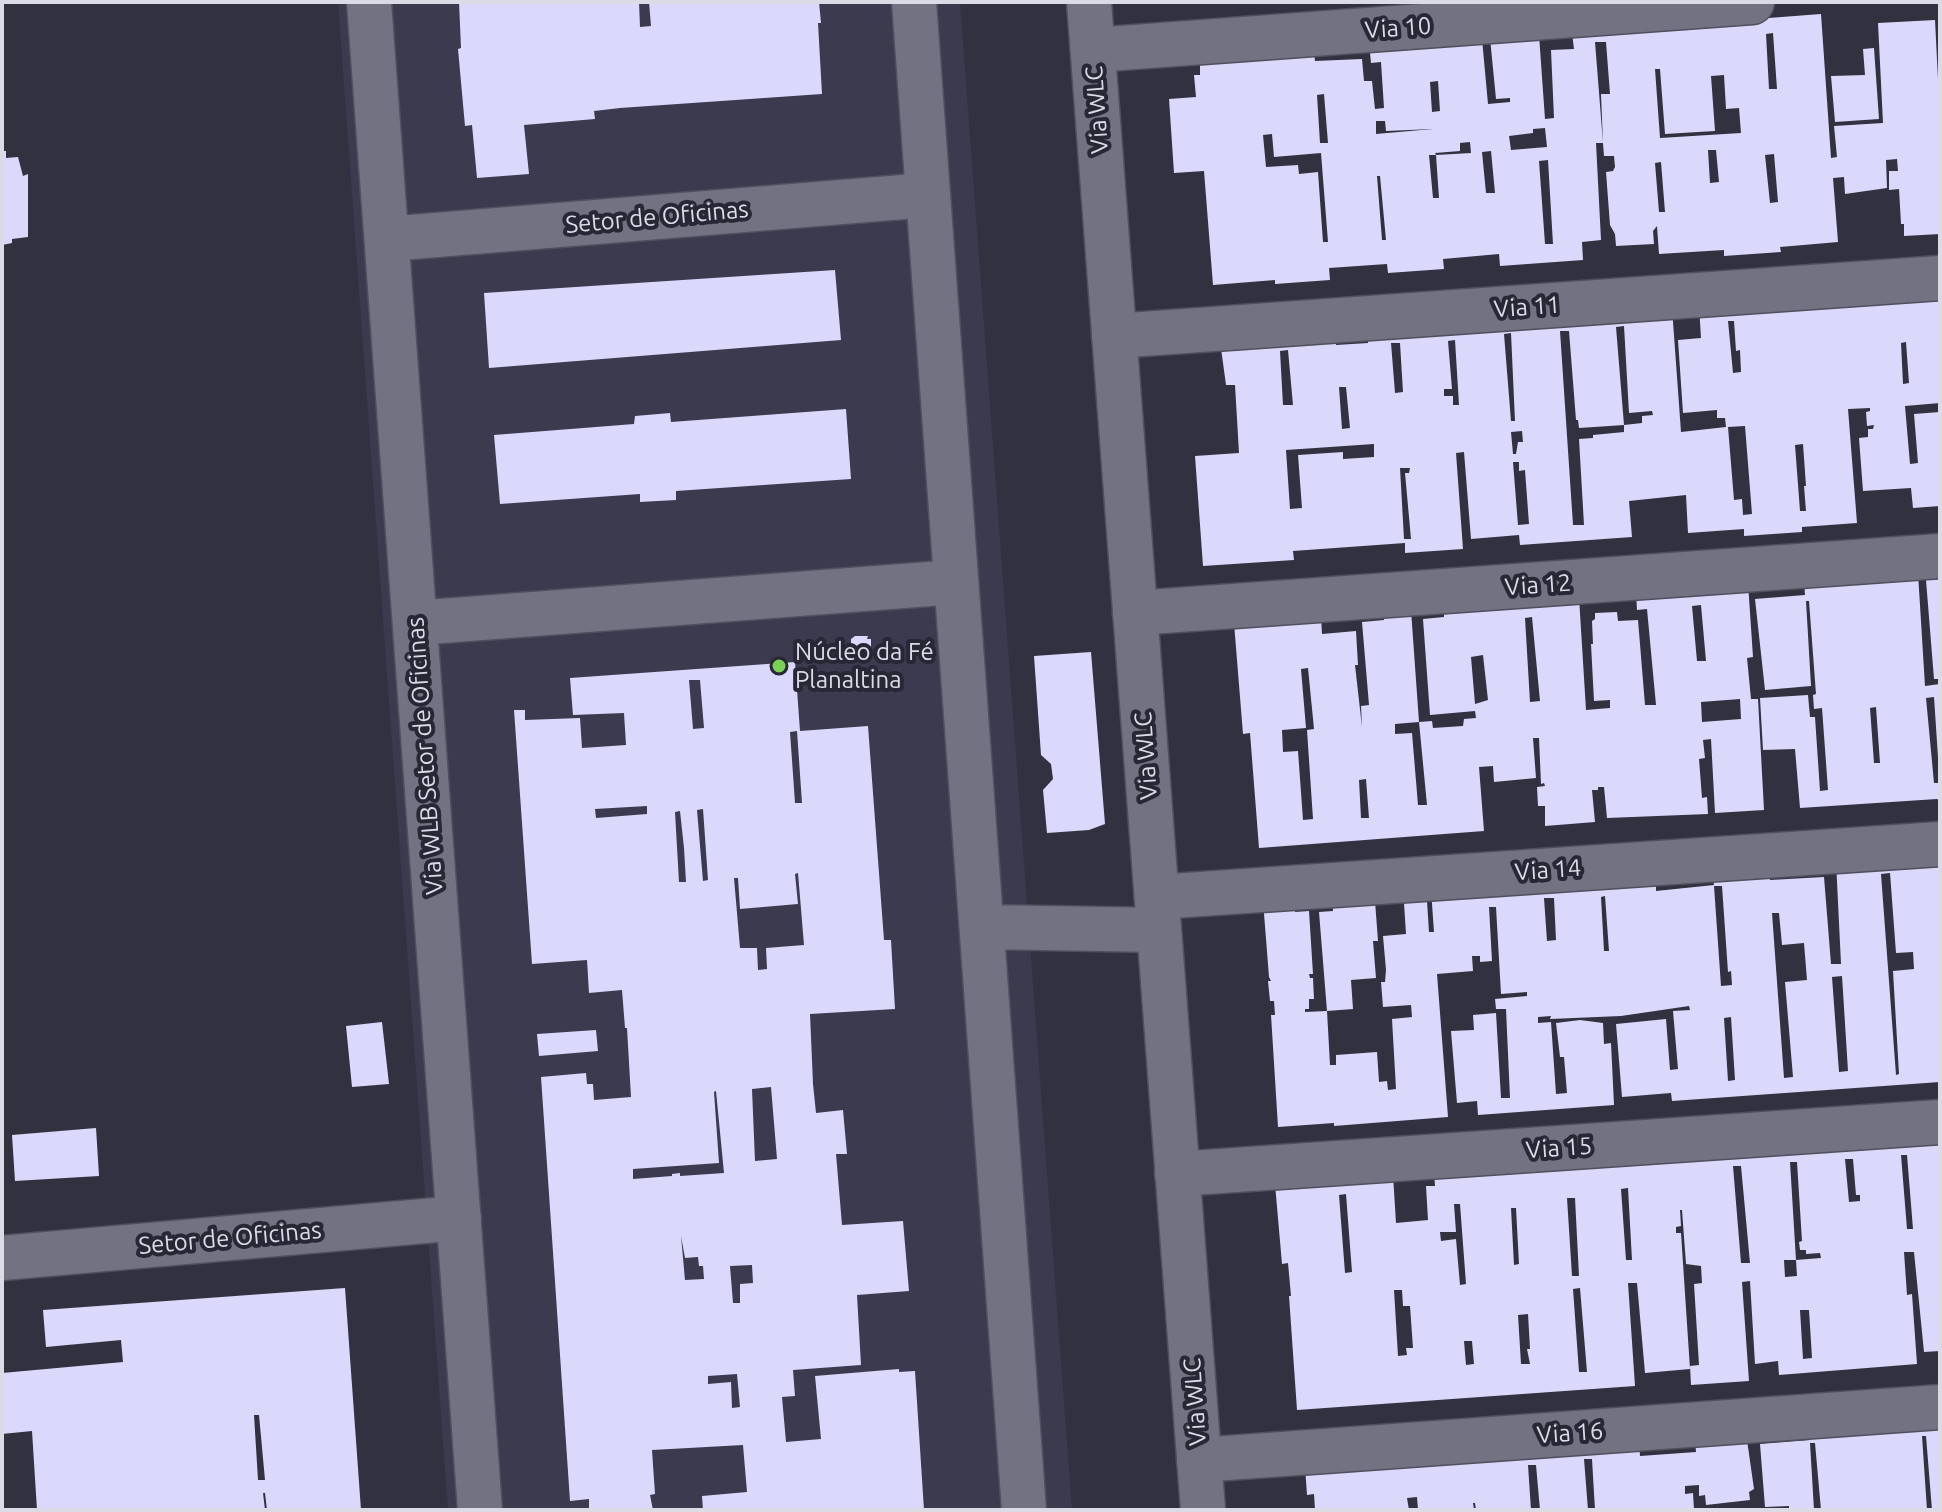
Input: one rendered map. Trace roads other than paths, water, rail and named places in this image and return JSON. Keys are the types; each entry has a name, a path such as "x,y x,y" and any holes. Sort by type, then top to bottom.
{"street":[{"name":"Via WLB Setor de Oficinas","path":"369,2 480,1510"},
{"path":"914,2 1024,1510"},
{"name":"Via WLC","path":"1089,2 1203,1510"},
{"name":"Via 10","path":"1093,50 1752,2"},
{"name":"Setor de Oficinas","path":"387,239 928,195"},
{"name":"Via 11","path":"1114,336 1940,278"},
{"name":"Via 12","path":"1135,613 1940,556"},
{"path":"415,623 956,582"},
{"name":"Via 14","path":"983,927 1940,844"},
{"name":"Via 15","path":"1177,1174 1940,1122"},
{"name":"Setor de Oficinas","path":"2,1258 459,1218"},
{"name":"Via 16","path":"1199,1460 1940,1407"}],"place":[{"name":"Núcleo da Fé Planaltina","path":"779,666"}]}
